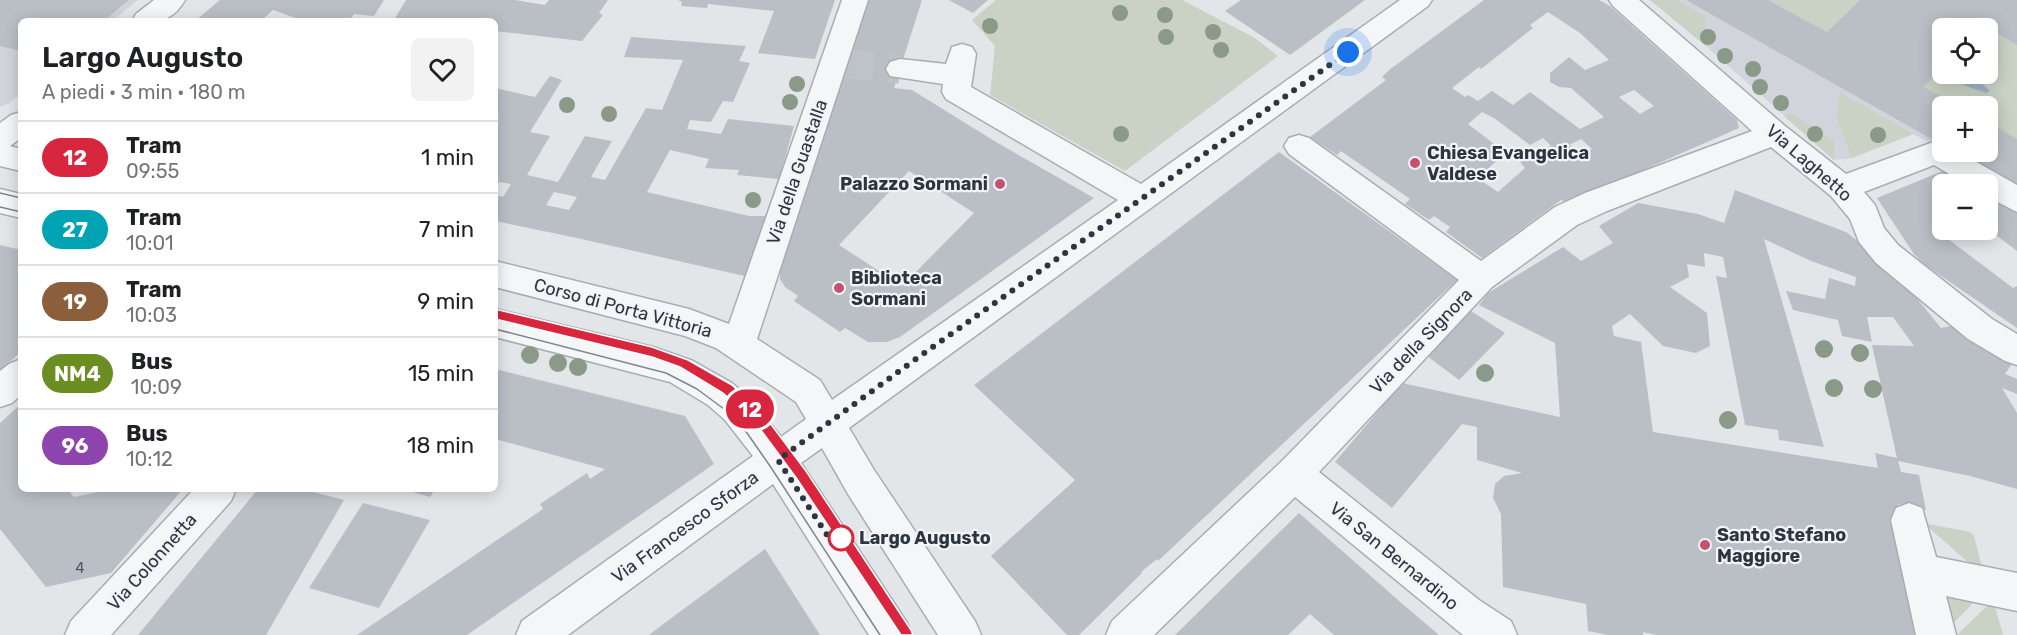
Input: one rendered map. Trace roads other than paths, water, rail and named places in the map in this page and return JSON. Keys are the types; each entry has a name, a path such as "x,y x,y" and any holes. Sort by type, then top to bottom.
{"street":[{"path":"150,18 172,0"},
{"name":"Via della Guastalla","path":"739,344 839,64 855,0"},
{"name":"Via Francesco Sforza","path":"536,635 909,364 1419,0"},
{"name":"Via Laghetto","path":"1622,0 1776,134 1842,188 1864,214 1870,232 1887,254 1980,329 2017,351"},
{"path":"900,69 961,65 956,92 1142,199"},
{"path":"0,138 18,125"},
{"name":"Via della Signora","path":"1126,635 1294,474 1481,278 1566,216 1596,201 1776,134"},
{"path":"1299,146 1481,278"},
{"path":"1842,188 1936,152 2017,200"},
{"path":"0,155 18,159"},
{"path":"0,201 18,205"},
{"name":"Corso di Porta Vittoria","path":"498,275 689,323 739,344 808,391 861,482 960,635"},
{"path":"498,324 653,362 681,371 720,394 737,409 778,460 892,635"},
{"path":"0,392 18,377"},
{"name":"Via San Bernardino","path":"1294,474 1465,613 1497,635"},
{"name":"Via Colonnetta","path":"85,635 216,492"},
{"path":"1909,519 1936,635"},
{"path":"1921,572 2017,592"}],"water":[{"path":"1963,84 1982,84 1990,91 1986,93"}],"tunnel":[{"path":"845,64 900,69"}],"tram line":[{"path":"0,193 18,197"},
{"path":"0,207 18,211"},
{"path":"498,315 652,352 700,371 727,389 762,422 802,475 906,635"},
{"name":"12","path":"498,315 652,352 700,371 727,389 752,411 802,475 906,635"},
{"path":"498,330 666,373 697,389 724,409 747,433 770,466 880,635"}],"place":[{"name":"Chiesa Evangelica Valdese","path":"1415,163"},
{"name":"Palazzo Sormani","path":"1000,184"},
{"name":"Biblioteca Sormani","path":"839,288"},
{"name":"Largo Augusto","path":"841,538"},
{"name":"Santo Stefano Maggiore","path":"1705,545"}]}
